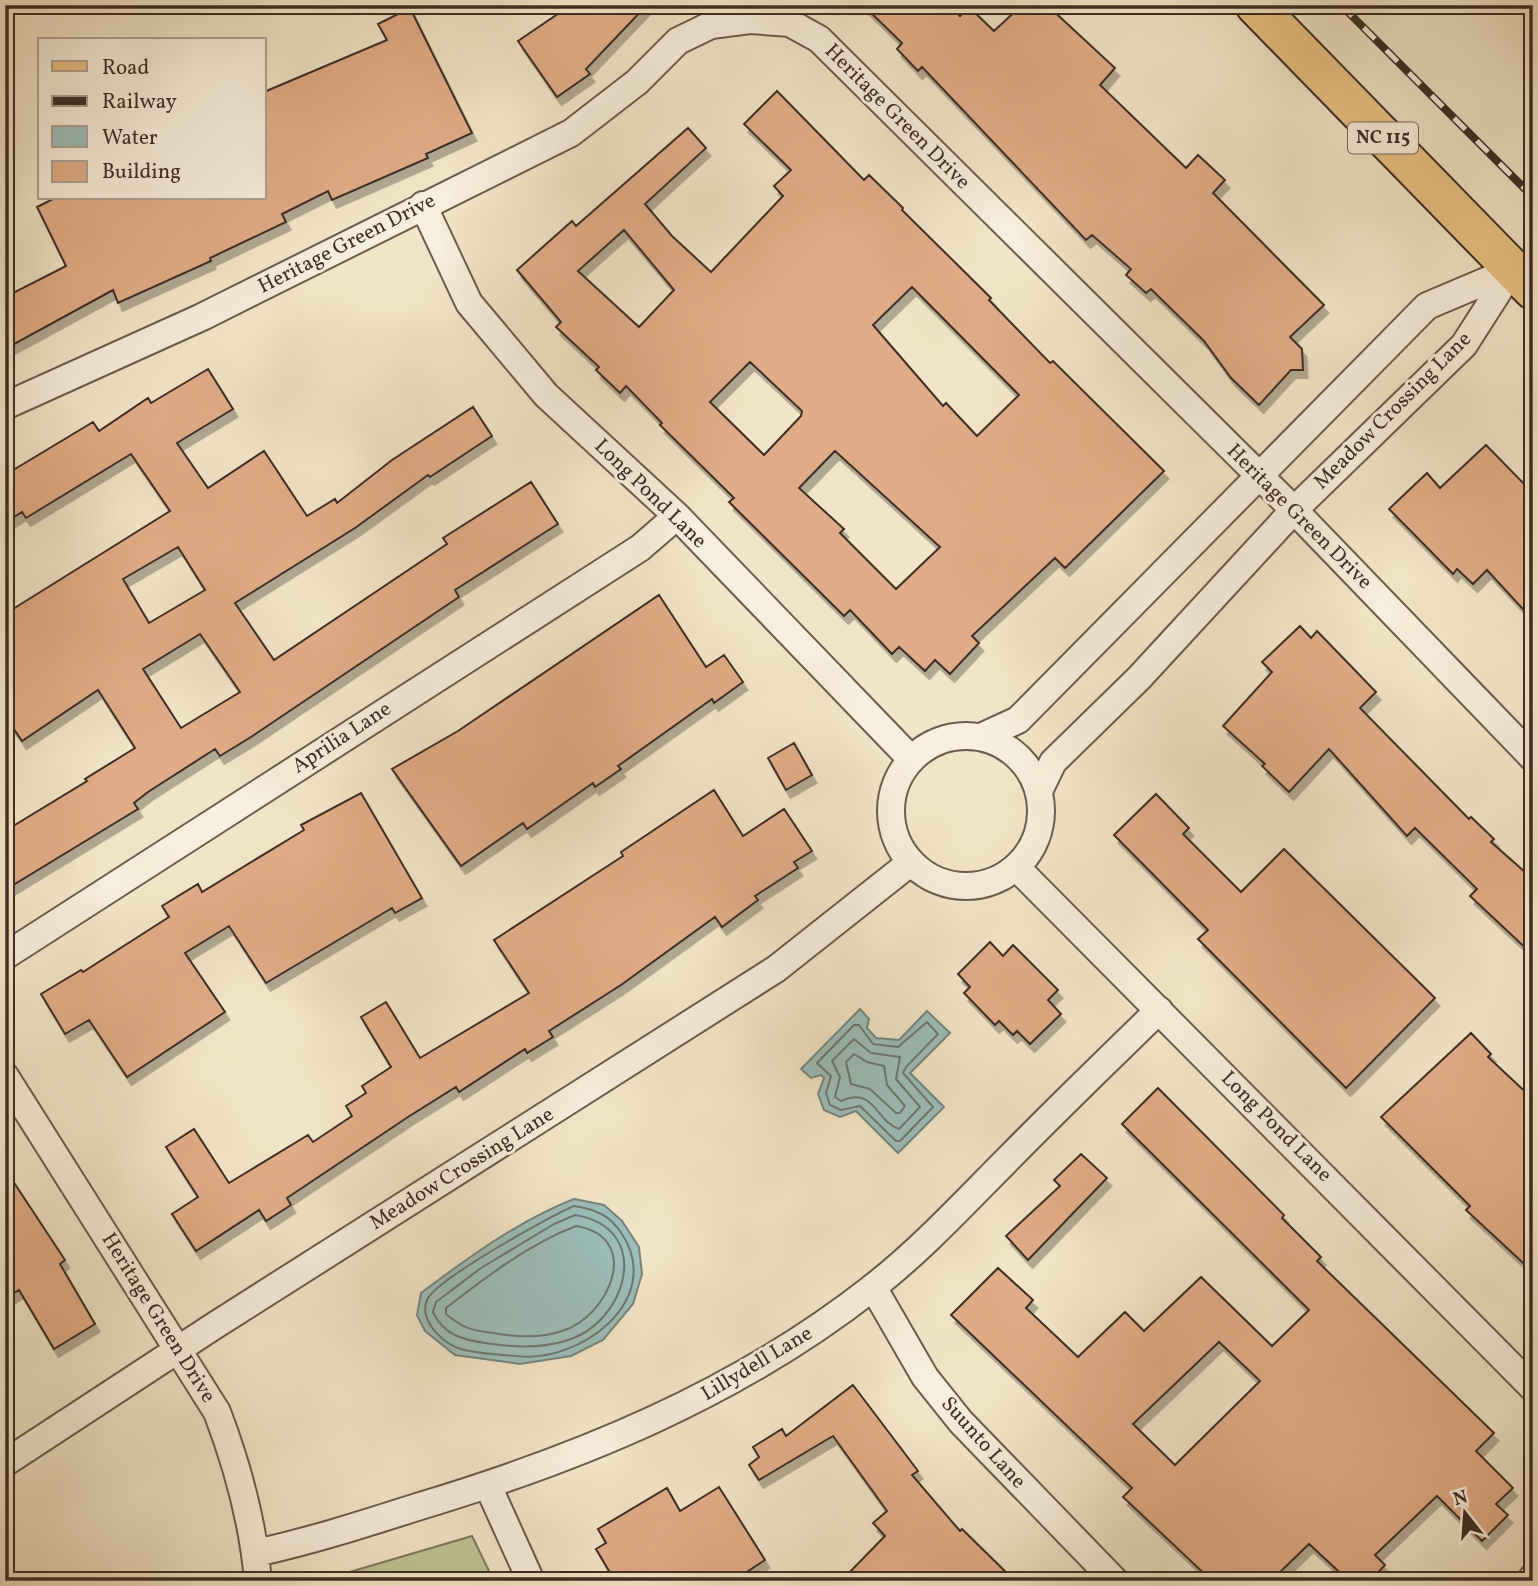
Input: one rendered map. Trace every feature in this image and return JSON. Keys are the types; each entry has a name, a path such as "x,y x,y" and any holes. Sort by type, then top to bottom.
{"main road":[{"name":"NC 115","path":"1255,5 1522,280"}],"street":[{"name":"Heritage Green Drive","path":"5,406 202,317 571,133 621,97 678,41 711,25 750,20 790,23 819,39 1294,510 1533,758"},
{"name":"Long Pond Lane","path":"423,205 469,303 546,395 677,516 911,758"},
{"name":"Meadow Crossing Lane","path":"981,737 1018,720 1427,306 1522,280"},
{"name":"Meadow Crossing Lane","path":"1039,791 1053,762 1139,678 1294,510 1464,345 1522,280"},
{"name":"Aprilia Lane","path":"5,956 640,548 677,516"},
{"name":"Meadow Crossing Lane","path":"949,737 981,737 1007,748 1027,766 1039,791 1042,819 1034,845 1017,868 992,883 963,887 934,881 910,863 894,836 890,805 900,775 911,758 949,737"},
{"name":"Meadow Crossing Lane","path":"5,1463 177,1349 776,969 910,863"},
{"name":"Long Pond Lane","path":"1017,868 1533,1388"},
{"name":"Lillydell Lane","path":"256,1553 294,1545 488,1486 598,1446 693,1402 798,1341 873,1287 926,1243 1159,1010"},
{"name":"Heritage Green Drive","path":"5,1076 217,1412 237,1465 256,1553 258,1581"},
{"name":"Suunto Lane","path":"873,1287 925,1377 961,1422 1115,1581"},
{"path":"488,1486 531,1581"}],"green space":[{"path":"472,1536 494,1581 319,1581"}],"water":[{"path":"860,1009 869,1019 867,1028 876,1038 899,1040 927,1011 950,1033 910,1073 944,1107 898,1153 856,1111 840,1117 824,1110 818,1094 824,1078 821,1075 811,1078 801,1069"},
{"path":"574,1199 604,1205 622,1221 639,1247 642,1274 633,1304 603,1340 571,1356 520,1364 455,1355 425,1331 417,1315 421,1293 514,1229"}],"building":[{"path":"571,5 647,5 586,69 590,74 557,97 518,41"},
{"path":"863,5 949,5 960,16 969,7 994,31 1022,5 1047,5 1115,68 1100,85 1186,168 1198,155 1225,180 1213,193 1324,305 1290,337 1302,349 1303,370 1291,370 1259,405 1231,378 1204,341 1151,289 1146,293 1126,275 1131,269 1092,235 1086,240 922,67 918,71 897,49 902,43"},
{"path":"410,8 472,133 426,154 428,158 332,200 328,191 282,214 286,222 210,258 211,261 118,303 113,290 5,349 5,297 66,266 37,207 51,200 266,200 266,91 387,40 378,24"},
{"path":"777,91 864,180 869,175 903,208 902,210 991,298 989,300 1050,363 1053,361 1164,471 1065,568 1055,558 972,636 979,643 950,674 935,660 925,671 899,647 892,654 850,610 844,616 729,502 734,498 660,425 662,423 626,386 620,393 596,370 599,367 556,327 561,322 517,270 572,221 576,226 688,128 706,148 645,204 672,236 711,272 783,196 774,186 791,170 744,124","holes":["624,230 674,290 639,327 578,271","912,287 1019,395 977,436 946,403 943,406 873,325","750,362 802,411 801,416 764,455 710,402","835,451 940,547 896,589 840,533 844,529 799,488"]},
{"path":"208,369 233,409 177,443 208,488 264,451 307,516 335,499 337,503 392,460 473,407 492,436 430,477 428,475 355,528 235,603 274,660 447,544 443,538 531,482 558,524 455,590 459,597 251,737 220,756 215,749 148,792 134,803 138,809 5,890 5,831 135,748 98,690 22,741 5,716 5,614 170,511 131,454 26,518 22,512 5,523 5,475 93,422 99,431 148,398 151,403","holes":["178,547 205,590 149,623 123,579","200,634 240,692 181,728 143,669"]},
{"path":"1486,445 1533,493 1533,620 1487,570 1473,584 1457,569 1453,574 1389,509 1427,473 1440,488"},
{"path":"659,595 706,667 724,655 743,682 714,703 712,699 618,766 621,769 595,787 593,783 527,829 523,823 461,866 392,769 458,731"},
{"path":"1300,626 1311,638 1317,631 1376,692 1360,708 1469,819 1471,817 1494,839 1491,842 1533,879 1533,955 1470,896 1477,889 1415,828 1407,836 1329,749 1289,792 1262,766 1265,764 1223,726 1272,672 1262,662"},
{"path":"794,743 812,775 786,790 768,758"},
{"path":"714,790 743,836 784,809 812,851 794,862 798,868 755,896 758,900 722,927 715,917 621,985 549,1031 553,1037 527,1053 525,1049 459,1092 456,1087 408,1117 287,1198 291,1205 266,1221 259,1210 196,1251 172,1214 198,1197 166,1147 194,1129 229,1183 308,1135 313,1142 352,1116 346,1106 366,1093 362,1086 391,1067 361,1017 386,1002 420,1058 529,993 494,940 623,856 621,852"},
{"path":"361,793 422,898 395,913 392,908 266,983 229,926 185,953 225,1012 127,1077 89,1020 65,1034 41,994 81,970 83,972 169,917 162,906 198,884 202,892 304,830 301,825"},
{"path":"1156,794 1189,828 1183,834 1241,892 1284,849 1435,998 1346,1088 1198,939 1208,930 1114,835"},
{"path":"990,942 1003,956 1013,945 1058,990 1048,1000 1061,1014 1030,1044 1017,1031 1013,1035 999,1021 995,1025 964,993 970,987 958,974"},
{"path":"1471,1033 1491,1054 1488,1057 1533,1099 1533,1272 1466,1210 1470,1206 1381,1117"},
{"path":"1158,1088 1284,1215 1282,1218 1321,1257 1317,1261 1494,1433 1476,1451 1513,1488 1496,1504 1508,1515 1482,1541 1437,1496 1375,1555 1385,1565 1370,1581 1349,1581 1309,1544 1271,1581 1212,1581 1123,1497 1132,1488 951,1315 998,1268 1033,1300 1026,1308 1078,1357 1125,1312 1144,1331 1201,1277 1272,1346 1309,1310 1122,1124","holes":["1219,1342 1260,1381 1175,1465 1133,1424"]},
{"path":"1081,1154 1107,1178 1028,1260 1006,1236 1060,1186 1054,1180"},
{"path":"5,1169 65,1260 60,1264 95,1324 54,1349 19,1290 5,1299"},
{"path":"853,1385 918,1471 912,1475 960,1531 962,1529 1015,1581 841,1581 885,1536 873,1523 887,1511 833,1436 759,1480 749,1465 759,1457 753,1447 782,1429 786,1436"},
{"path":"719,1487 765,1560 733,1581 615,1581 596,1549 606,1543 598,1529 667,1488 680,1511"}],"railway":[{"path":"1341,5 1533,197"}]}
